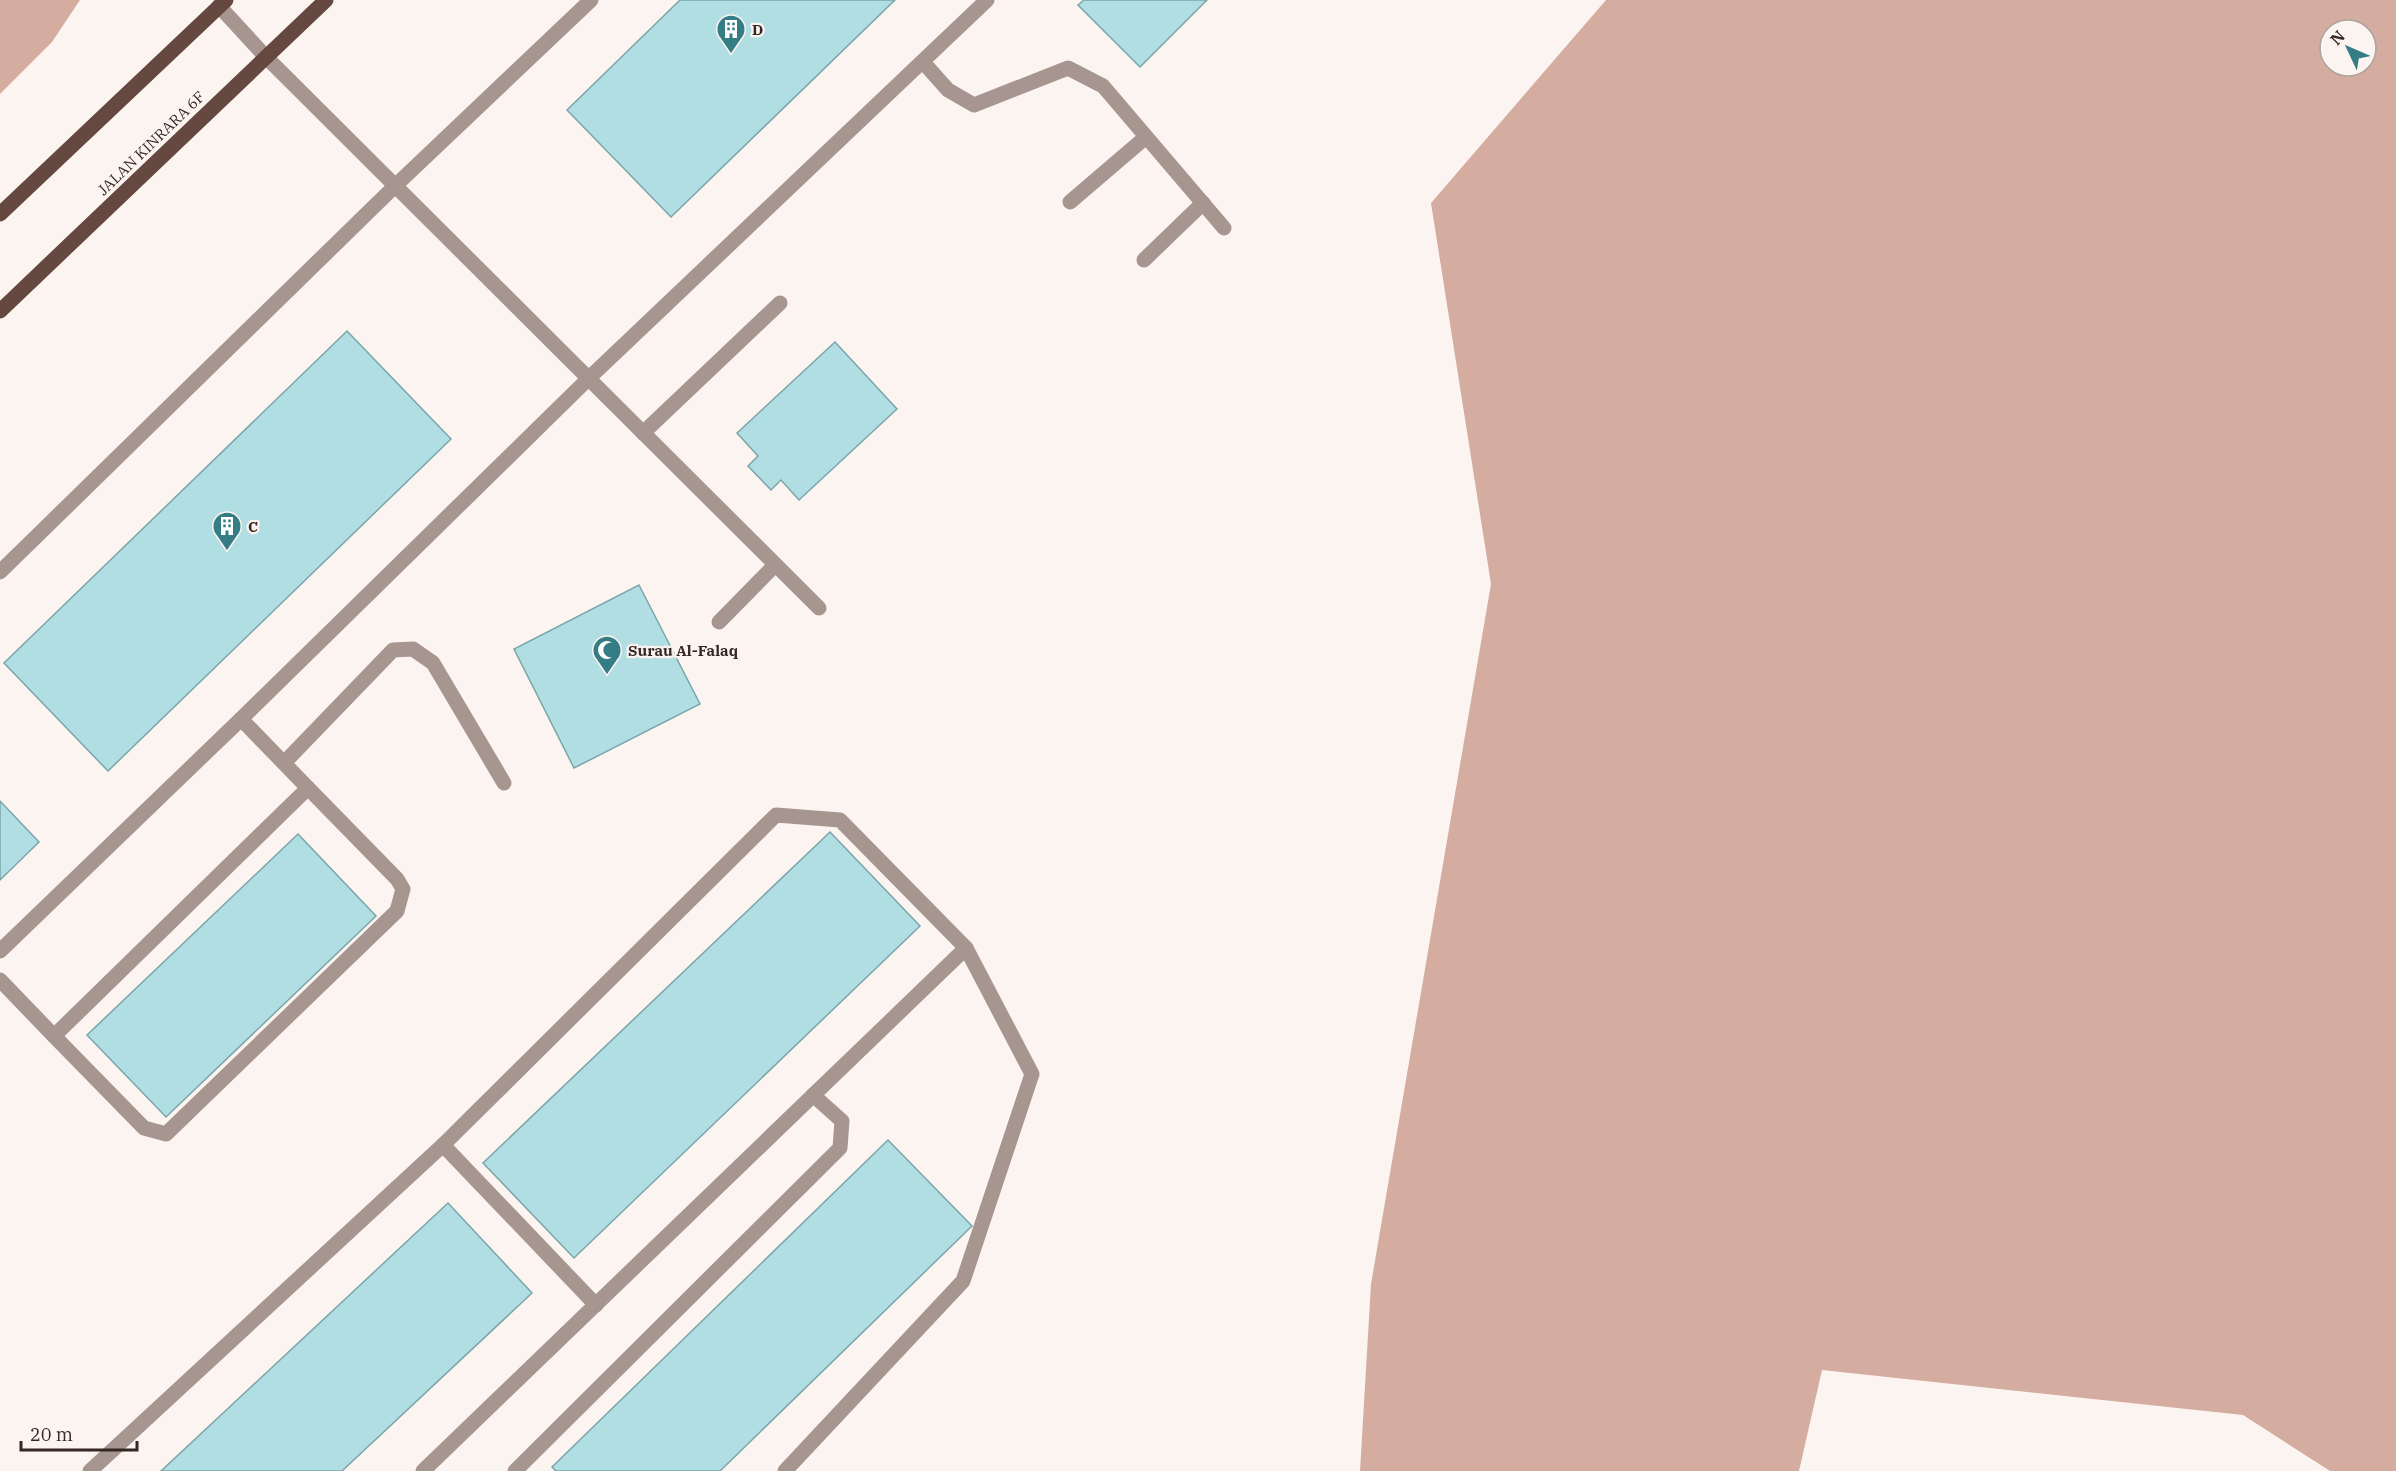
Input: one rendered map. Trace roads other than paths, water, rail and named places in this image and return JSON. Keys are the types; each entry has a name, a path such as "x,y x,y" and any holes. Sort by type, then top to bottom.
{"main road":[{"name":"JALAN KINRARA 6F","path":"0,311 326,0"},
{"path":"0,214 222,3"}],"street":[{"path":"0,572 396,186 591,0"},
{"path":"0,951 588,379 987,0"},
{"path":"222,3 266,57 819,609"},
{"path":"923,62 948,90 974,105 1068,68 1102,86 1224,228"},
{"path":"1070,202 1146,137"},
{"path":"1144,260 1203,203"},
{"path":"642,433 780,303"},
{"path":"719,622 775,565"},
{"path":"284,763 393,650 413,649 433,663 504,783"},
{"path":"0,980 144,1128 166,1134 397,911 403,889 397,879 241,719"},
{"path":"54,1036 308,788"},
{"path":"90,1471 442,1145 776,814 840,820 966,948 1032,1074 963,1281 785,1471"},
{"path":"423,1471 966,948"},
{"path":"523,1468 840,1148 842,1121 813,1095"},
{"path":"442,1145 596,1305"}],"place":[{"name":"D","path":"731,54"},
{"name":"C","path":"227,552"},
{"name":"Surau Al-Falaq","path":"607,676"}]}
